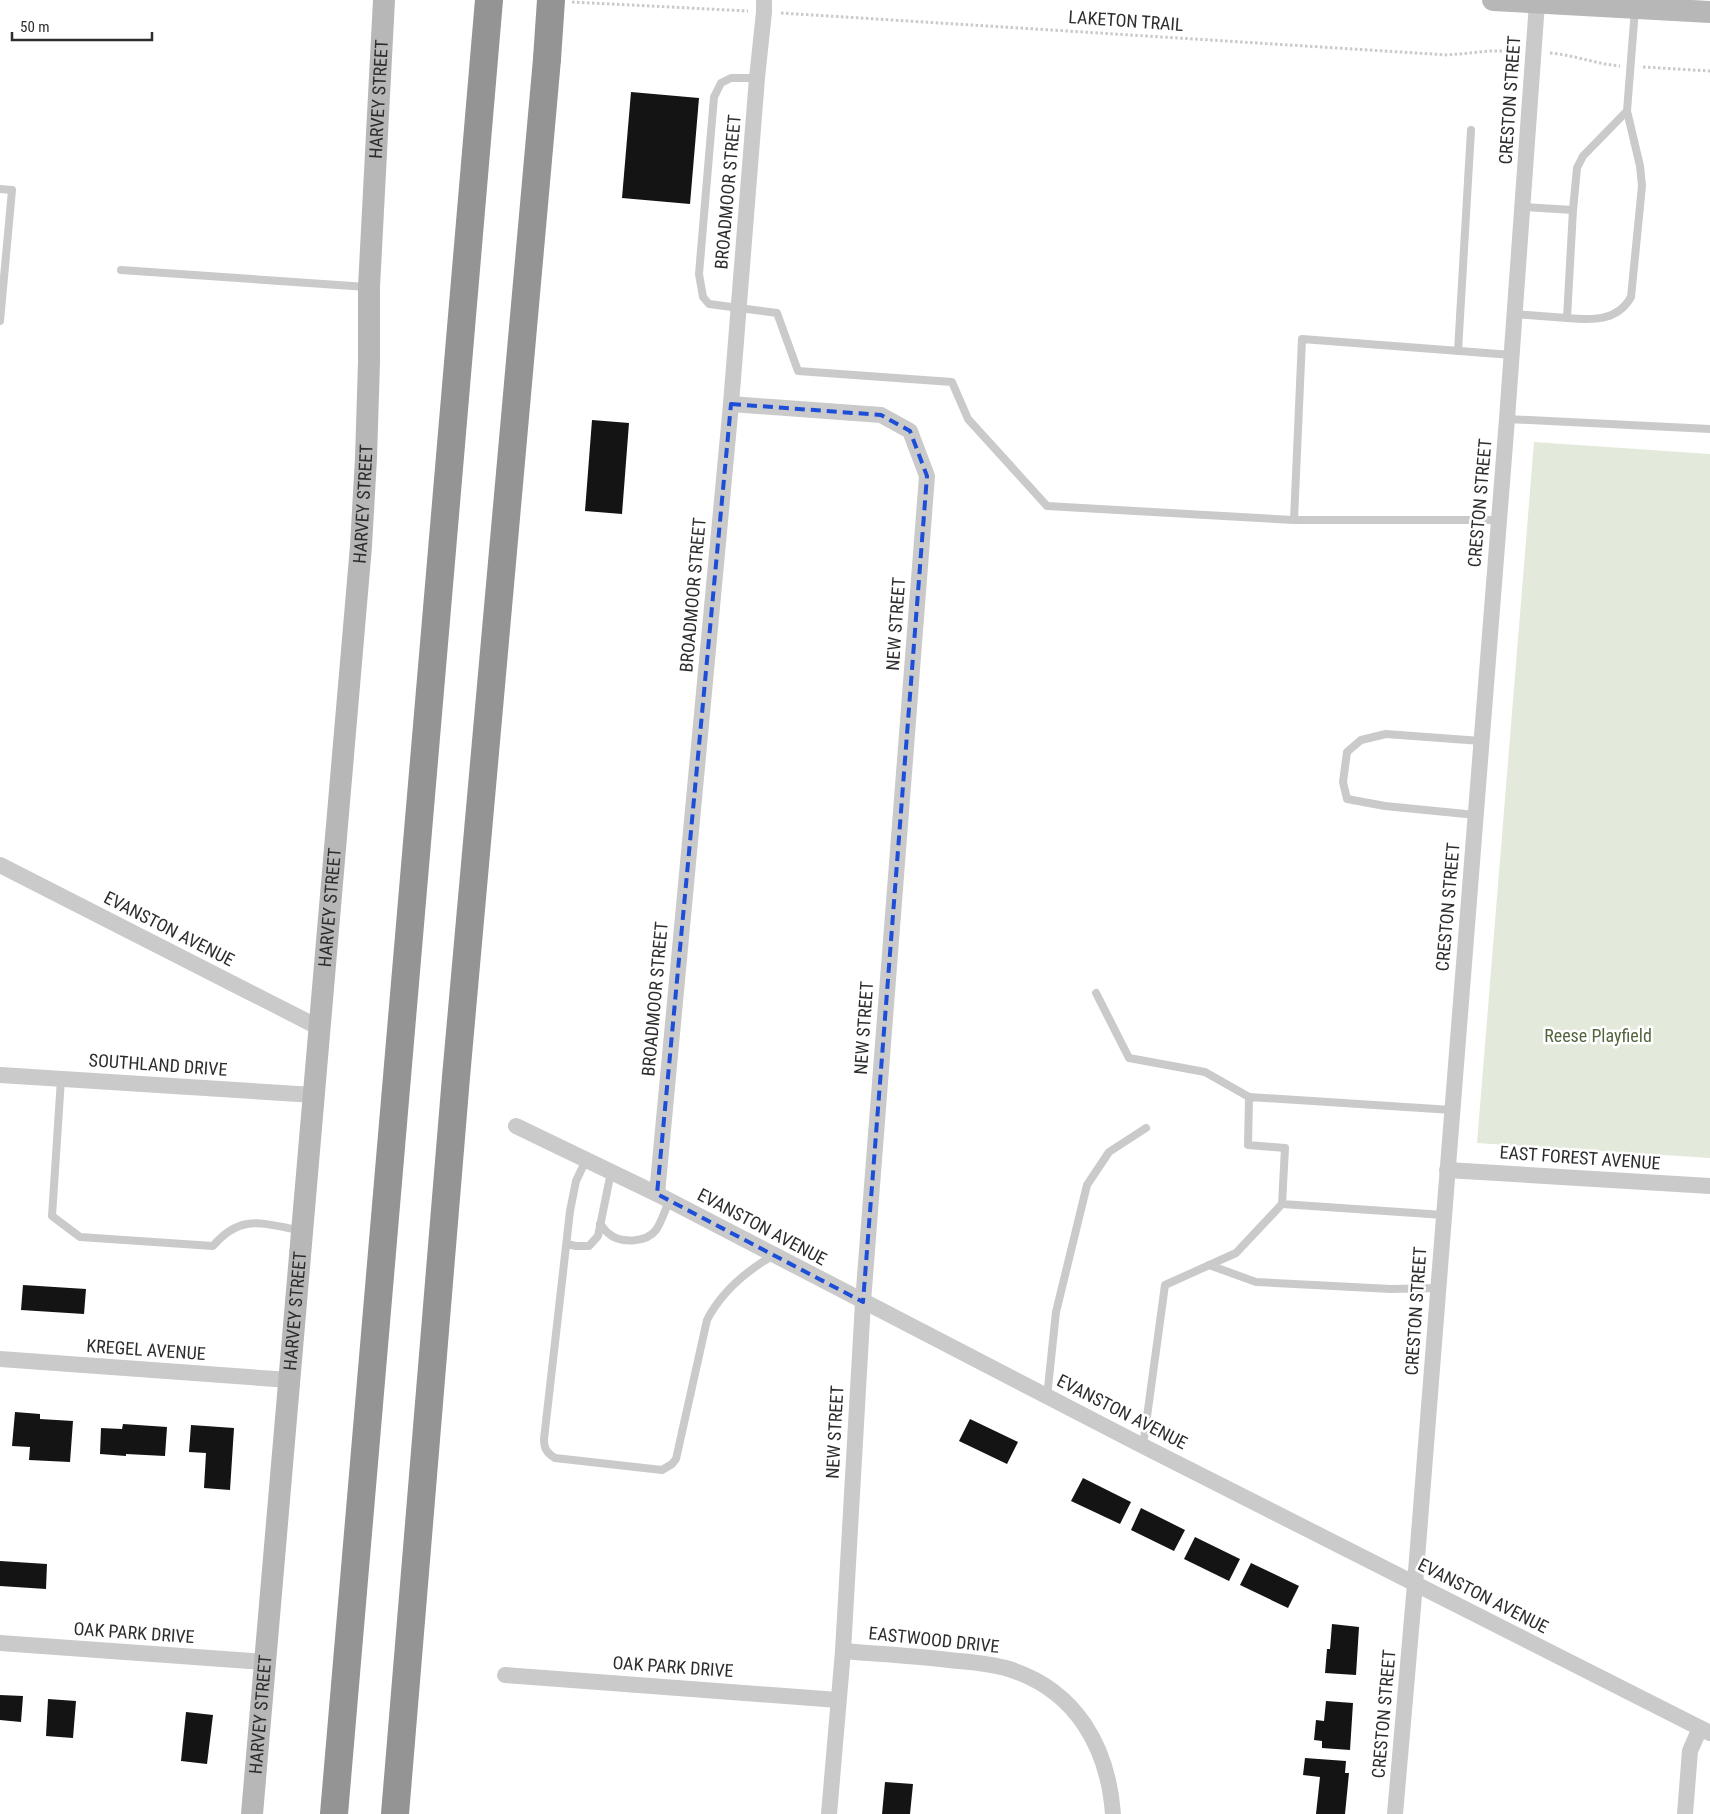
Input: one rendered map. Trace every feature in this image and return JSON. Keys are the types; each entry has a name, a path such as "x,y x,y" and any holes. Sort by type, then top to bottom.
{"highway":[{"path":"334,1814 470,222 477,55 474,0"},
{"path":"477,55 489,0"},
{"path":"394,1814 454,1097 547,58 560,1"}],"street":[{"name":"HARVEY STREET","path":"252,1814 320,1028 366,458 369,287 384,0"},
{"path":"1493,0 1636,4 1710,12"},
{"name":"CRESTON STREET","path":"1395,1814 1476,815 1537,2"},
{"name":"BROADMOOR STREET","path":"663,1197 764,6"},
{"name":"NEW STREET","path":"731,404 881,415 910,431 927,476 863,1302 843,1651 829,1814"},
{"name":"EVANSTON AVENUE","path":"0,866 320,1028"},
{"name":"SOUTHLAND DRIVE","path":"0,1075 314,1095"},
{"name":"EVANSTON AVENUE","path":"516,1126 663,1197 1143,1446 1705,1730"},
{"name":"EAST FOREST AVENUE","path":"1447,1170 1710,1186"},
{"name":"KREGEL AVENUE","path":"0,1359 290,1380"},
{"name":"OAK PARK DRIVE","path":"0,1643 264,1662"},
{"name":"EASTWOOD DRIVE","path":"843,1651 977,1663 1009,1669 1040,1682 1065,1700 1083,1721 1097,1745 1108,1777 1113,1814"},
{"name":"OAK PARK DRIVE","path":"505,1675 838,1700"},
{"path":"1685,1814 1690,1751 1705,1730"}],"lane":[{"path":"1514,314 1588,320 1605,318 1618,312 1628,303 1631,297 1642,186 1640,166 1627,111 1636,4"},
{"path":"757,78 731,78 721,82 714,97 699,274 703,297 709,304 777,313 798,371 952,382 968,418 1047,506 1294,520 1498,520"},
{"path":"1567,318 1577,168 1582,156 1627,111"},
{"path":"1458,351 1471,130"},
{"path":"0,189 12,190 0,321"},
{"path":"1522,207 1573,210"},
{"path":"121,270 369,287"},
{"path":"1294,520 1302,339 1512,355"},
{"path":"1507,419 1710,429"},
{"path":"1476,815 1385,806 1347,799 1343,782 1347,752 1362,740 1386,734 1481,741"},
{"path":"1096,993 1129,1058 1205,1072 1250,1097 1452,1110"},
{"path":"61,1079 52,1216 80,1237 213,1246 221,1237 250,1222 302,1231"},
{"path":"1143,1446 1165,1285 1236,1253 1282,1204 1285,1148 1248,1145 1250,1097"},
{"path":"1047,1396 1056,1312 1087,1185 1109,1152 1146,1128"},
{"path":"586,1160 574,1188 544,1446 548,1454 555,1458 662,1470 672,1464 676,1459 707,1320 714,1306 744,1275 757,1264 774,1255"},
{"path":"566,1244 589,1246 598,1236 611,1172"},
{"path":"600,1224 608,1234 619,1239 634,1240 651,1236 656,1230 663,1197"},
{"path":"1282,1204 1444,1215"},
{"path":"1209,1265 1256,1282 1391,1289 1438,1288"}],"path":[{"name":"LAKETON TRAIL","path":"560,1 764,6 1448,55 1490,51 1533,51 1562,54 1605,65 1710,71"}],"highlighted area":[{"path":"731,404 881,415 910,431 927,476 863,1302 657,1194"}],"green space":[{"name":"Reese Playfield","path":"1534,442 1710,454 1710,1158 1477,1143"}],"building":[{"path":"631,92 699,98 690,204 622,198"},
{"path":"592,420 629,423 622,514 585,511"},
{"path":"23,1285 86,1289 84,1314 21,1310"},
{"path":"15,1412 40,1414 40,1419 73,1421 70,1462 29,1460 30,1447 12,1446"},
{"path":"970,1419 1018,1442 1007,1464 959,1441"},
{"path":"123,1424 167,1427 165,1456 100,1454 101,1428 122,1429"},
{"path":"191,1425 234,1428 230,1490 204,1488 206,1453 189,1452"},
{"path":"1083,1478 1131,1502 1120,1524 1071,1501"},
{"path":"1141,1508 1185,1530 1174,1551 1131,1530"},
{"path":"1195,1537 1240,1559 1229,1581 1184,1559"},
{"path":"0,1561 47,1564 46,1589 0,1586"},
{"path":"1251,1563 1299,1586 1288,1608 1240,1585"},
{"path":"1332,1624 1359,1627 1356,1675 1325,1673 1327,1649 1330,1649"},
{"path":"0,1695 23,1696 21,1722 0,1720"},
{"path":"48,1699 76,1701 73,1738 46,1736"},
{"path":"1326,1701 1353,1703 1350,1750 1322,1748 1322,1741 1314,1740 1316,1720 1324,1721"},
{"path":"186,1712 213,1715 207,1764 181,1761"},
{"path":"1305,1758 1346,1761 1345,1773 1349,1773 1345,1814 1316,1814 1320,1777 1303,1775"},
{"path":"885,1782 913,1784 910,1814 882,1814"}]}
